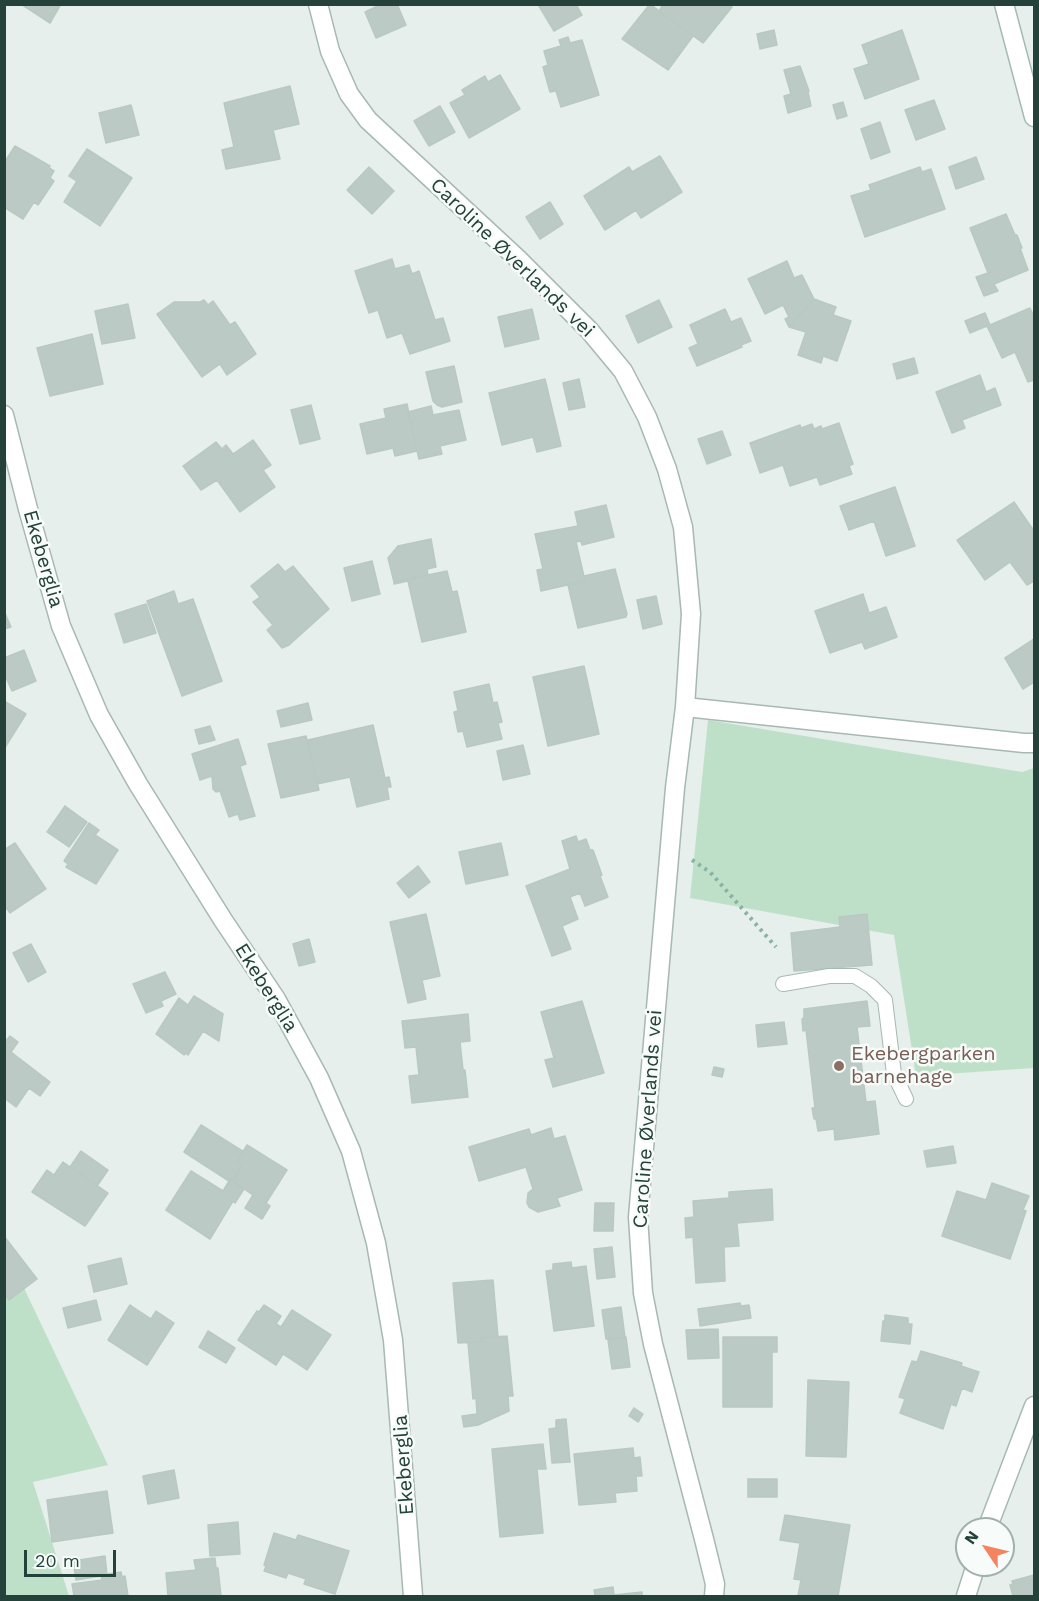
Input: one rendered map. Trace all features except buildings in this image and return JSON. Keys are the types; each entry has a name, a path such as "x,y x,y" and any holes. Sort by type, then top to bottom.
{"street":[{"name":"Caroline Øverlands vei","path":"318,4 330,51 349,94 368,120 518,259 589,330 623,371 651,428 667,469 683,527 691,614 685,707 675,788 638,1217 643,1293 653,1344 715,1584 714,1596"},
{"path":"1004,4 1035,117"},
{"name":"Ekeberglia","path":"4,415 61,626 99,715 138,783 223,920 276,999 319,1078 351,1151 376,1243 393,1340 413,1596"},
{"path":"685,707 1024,743 1035,742"},
{"path":"992,1517 1035,1406"},
{"path":"966,1596 972,1577"}],"lane":[{"path":"783,984 829,976 855,976 871,986 885,1000 894,1074 906,1099"}],"path":[{"path":"671,847 710,872 776,947"}],"green space":[{"path":"708,720 1022,772 1034,768 1034,1068 916,1076 894,935 690,898"},
{"path":"4,1246 108,1465 33,1482 69,1596 5,1596"}],"place":[{"name":"Ekebergparken barnehage","path":"839,1066"}]}
